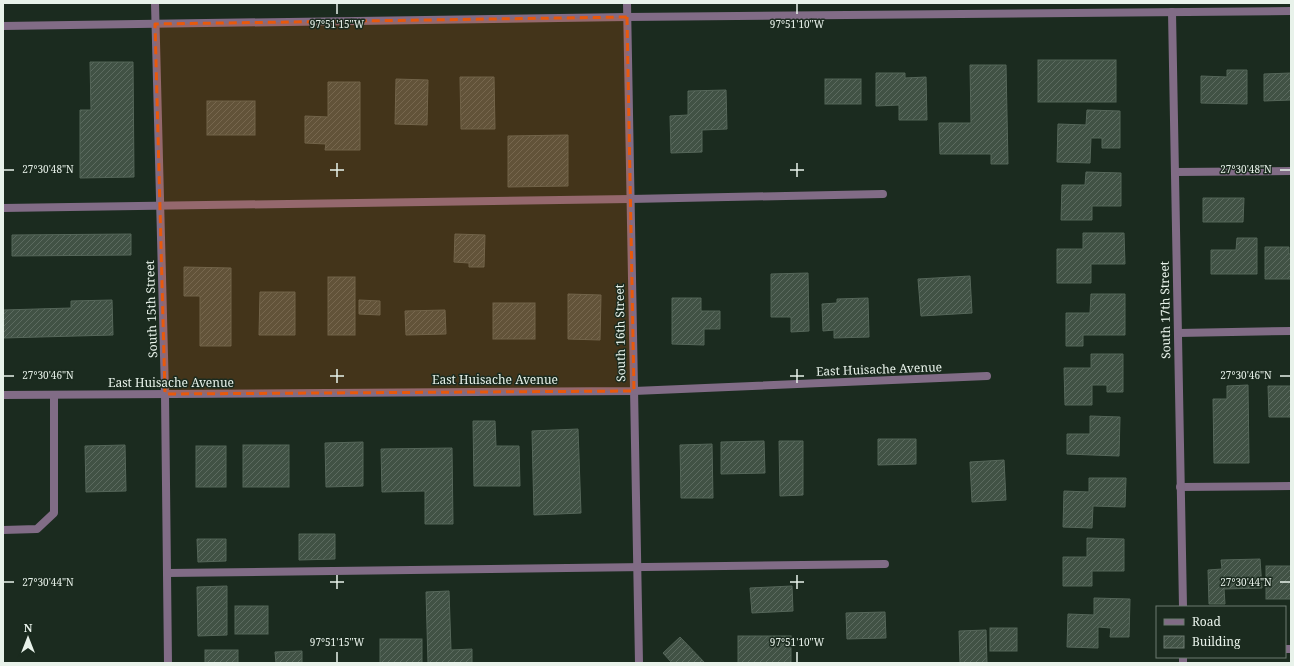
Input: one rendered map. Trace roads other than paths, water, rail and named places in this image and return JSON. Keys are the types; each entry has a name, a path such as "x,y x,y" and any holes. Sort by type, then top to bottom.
{"street":[{"name":"South 15th Street","path":"155,3 165,394 168,663"},
{"name":"South 16th Street","path":"627,3 639,663"},
{"path":"3,26 627,17 1291,10"},
{"name":"South 17th Street","path":"1172,12 1183,606"},
{"path":"1175,172 1291,171"},
{"path":"3,208 882,194"},
{"path":"1178,333 1291,331"},
{"name":"East Huisache Avenue","path":"3,395 634,391 987,376"},
{"path":"3,530 37,529 54,514 54,395"},
{"path":"1180,488 1291,486"},
{"path":"167,573 886,564"}]}
